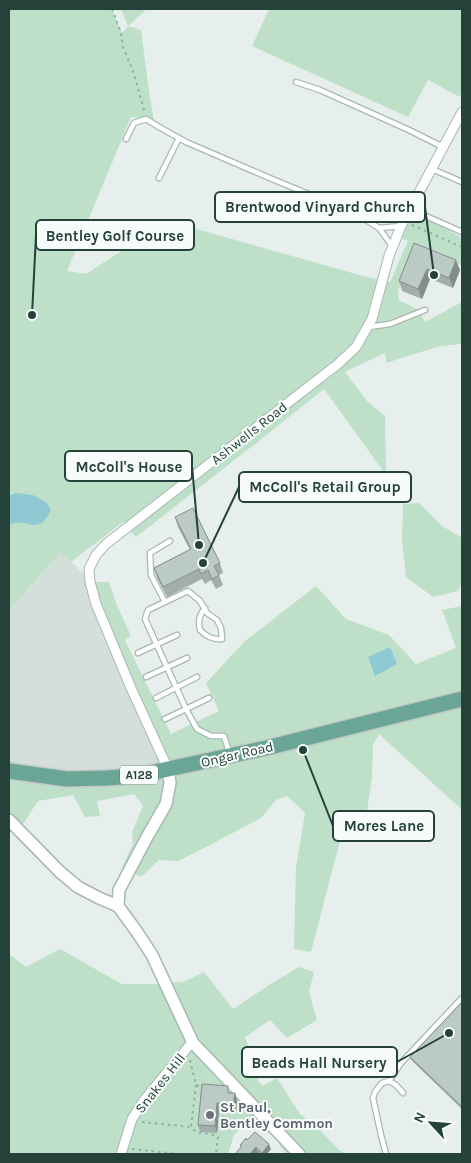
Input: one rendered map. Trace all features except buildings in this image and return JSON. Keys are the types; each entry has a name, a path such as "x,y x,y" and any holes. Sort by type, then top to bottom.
{"main road":[{"name":"Ongar Road","path":"9,771 73,779 136,776 231,756 462,698"}],"street":[{"name":"Ashwells Road","path":"168,769 130,688 96,604 90,582 89,569 96,555 106,544 338,364 356,347 372,319 392,246 402,223 462,112"},
{"path":"118,906 119,890 166,804 170,783 168,769"},
{"path":"9,820 60,872 78,887 118,906 152,955 191,1045 299,1154"},
{"path":"101,899 119,890"},
{"name":"Snakes Hill","path":"122,1151 132,1120 144,1099 191,1045"}],"lane":[{"path":"296,82 320,90 443,147"},
{"path":"126,139 134,123 146,119 179,138 338,206 366,220 379,228 392,246"},
{"path":"159,178 179,138"},
{"path":"432,169 462,182"},
{"path":"410,209 462,232"},
{"path":"379,228 402,223"},
{"path":"368,327 390,324 425,310"},
{"path":"165,602 151,575 150,554 170,541"},
{"path":"204,608 199,619 200,630 210,638 222,639 221,628 217,620 208,613 200,602 188,590 148,610 145,619 197,730 211,736 224,736 231,756"},
{"path":"138,653 177,635"},
{"path":"146,677 187,658"},
{"path":"156,698 197,677"},
{"path":"166,719 209,698"},
{"path":"386,1154 380,1135 373,1098 375,1092 382,1083 389,1081 401,1063 462,998"},
{"path":"389,1081 396,1085 403,1093"}],"path":[{"path":"112,9 122,33 123,47 133,71 146,119"},
{"path":"402,223 462,247"},
{"path":"191,1045 196,1085 191,1127"},
{"path":"196,1085 209,1087"},
{"path":"132,1120 191,1127 198,1133 216,1135 218,1137 216,1154"},
{"path":"122,1151 179,1154"}],"shaded area":[{"path":"60,553 75,565 90,582 163,757 154,772 136,776 9,771 9,610"}],"green space":[{"path":"9,9 112,9 122,33 128,26 141,30 154,120 131,117 67,271 86,274 168,221 390,282 408,241 397,237 410,209 462,238 462,266 418,246 398,291 399,300 419,310 425,322 462,302 462,344 440,346 386,363 385,353 345,372 367,401 385,416 386,475 324,389 136,537 123,522 71,562 60,553 9,610"},
{"path":"121,9 147,9 128,26"},
{"path":"269,9 462,9 462,91 460,97 428,80 408,117 252,46"},
{"path":"419,503 442,526 461,537 462,583 458,591 433,597 406,577 402,539 403,504"},
{"path":"90,582 109,582 131,636 125,640 171,734 219,711 206,683 245,641 316,586 346,619 389,635 416,664 456,648 442,610 462,606 462,810 379,734 373,745 372,777 367,811 346,818 311,952 294,949 296,867 305,813 287,796 276,800 261,818 178,861 159,860 141,877 122,867 133,844 132,832 143,806 134,794 97,801 100,816 85,817 73,795 38,801 19,830 9,820 9,771 39,775 154,772 163,757"},
{"path":"60,949 122,984 183,982 204,972 233,1009 299,967 314,972 309,992 317,1020 287,1038 270,1020 245,1037 251,1053 247,1065 262,1086 277,1078 300,1114 319,1129 339,1150 346,1154 287,1154 279,1145 284,1139 264,1117 254,1119 252,1126 242,1127 234,1135 228,1154 9,1154 9,954 26,967"}],"water":[{"path":"15,493 33,495 47,503 51,510 46,519 37,525 16,523 9,525 9,496"},
{"path":"390,647 397,664 375,676 368,657"}],"place":[{"name":"Brentwood Vinyard Church","path":"434,275"},
{"name":"Bentley Golf Course","path":"32,315"},
{"name":"McColl's House","path":"199,545"},
{"name":"McColl's Retail Group","path":"203,563"},
{"name":"Mores Lane","path":"303,750"},
{"name":"Beads Hall Nursery","path":"449,1033"},
{"name":"St Paul, Bentley Common","path":"210,1115"}]}
